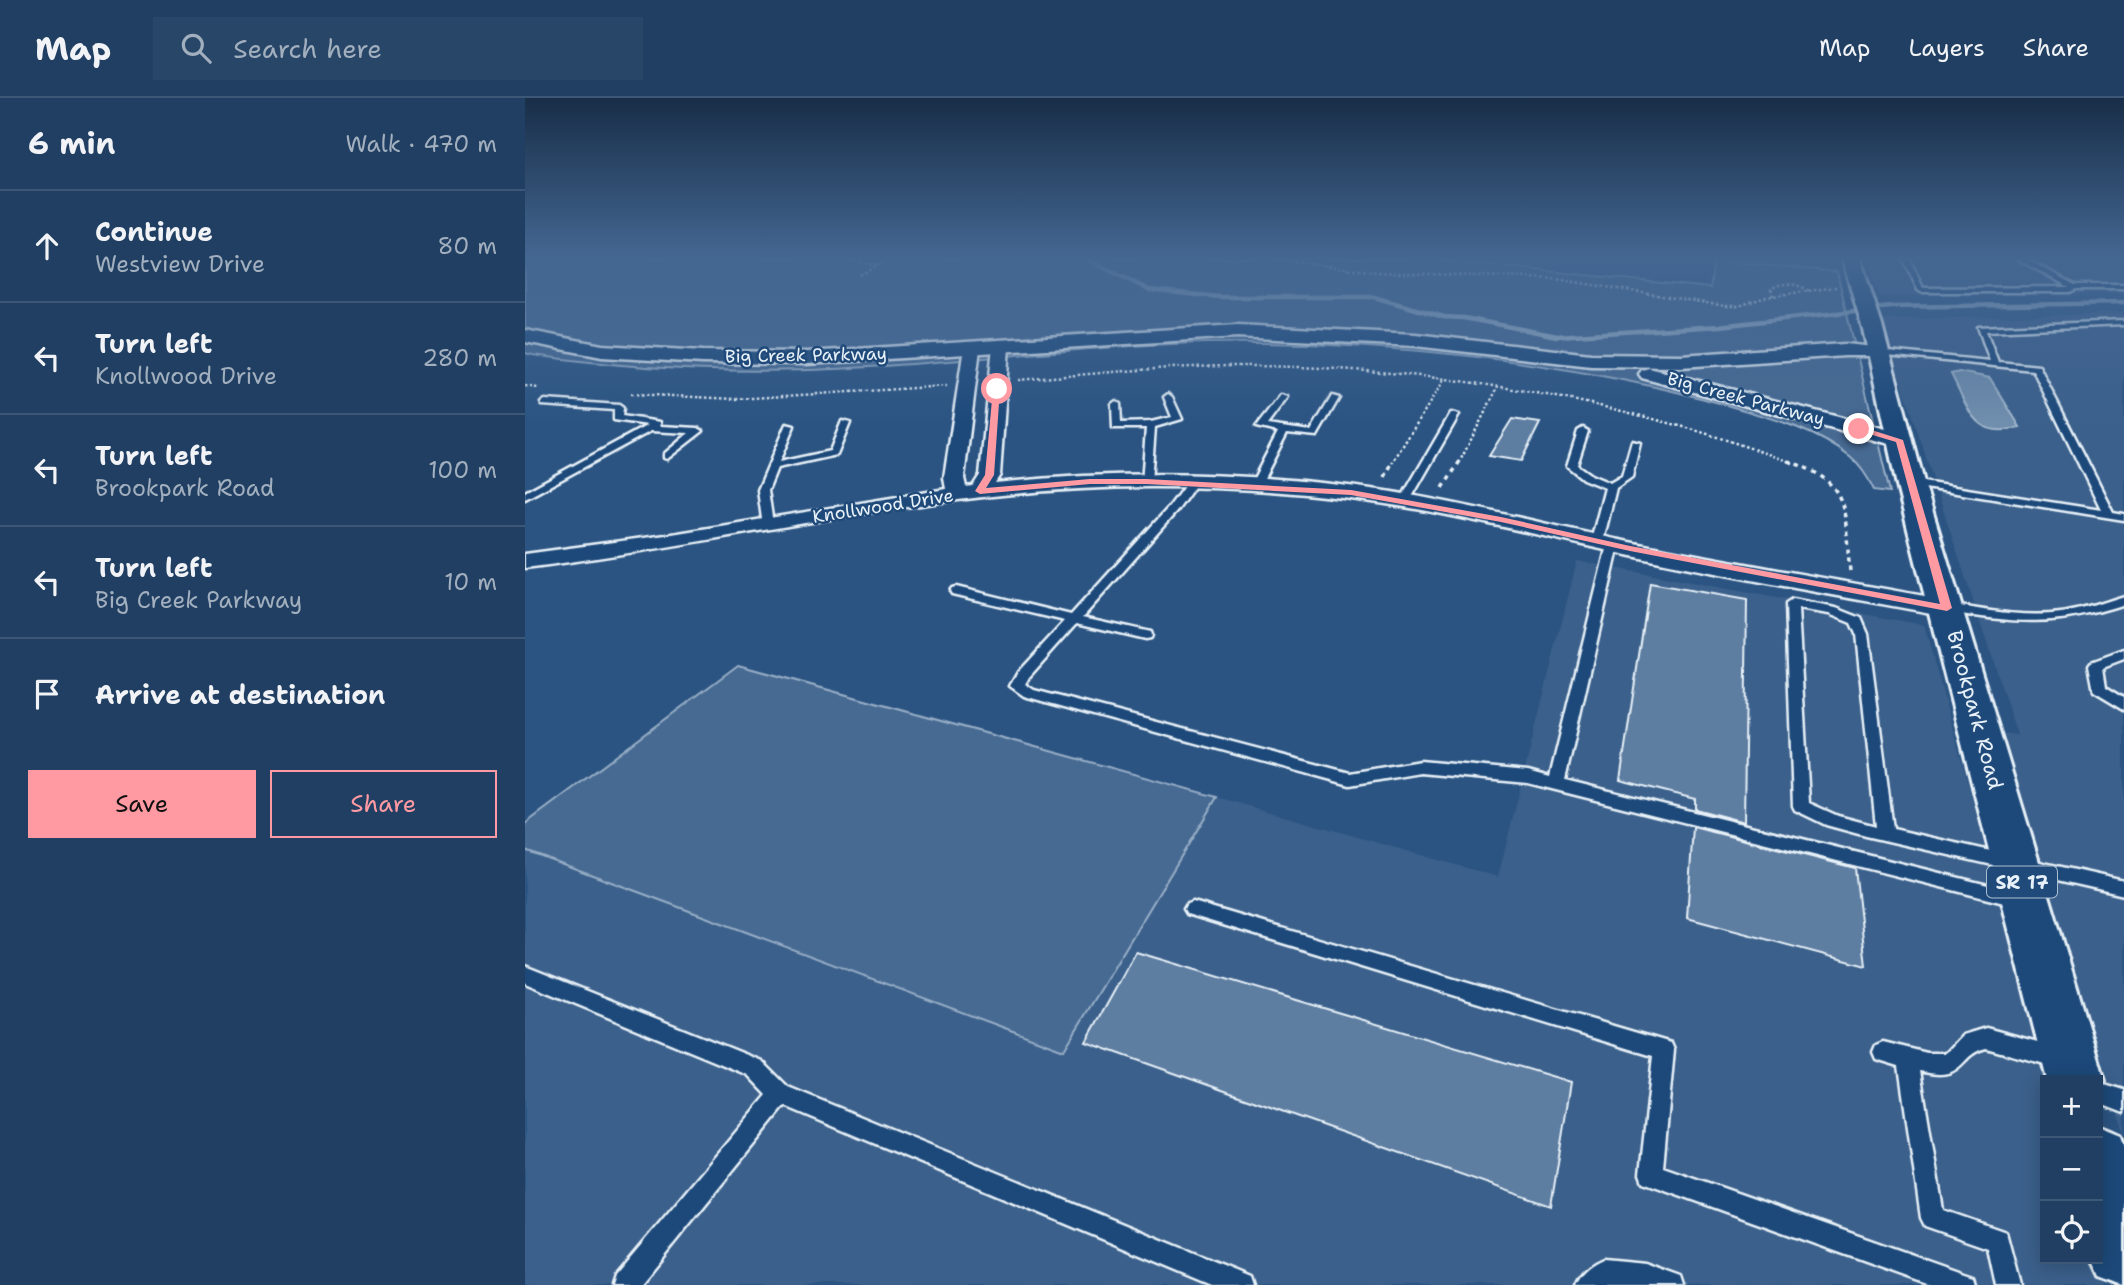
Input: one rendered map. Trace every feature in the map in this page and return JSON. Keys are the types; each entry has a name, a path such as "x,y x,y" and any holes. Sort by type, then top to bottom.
{"main road":[{"name":"Brookpark Road","path":"1868,313 1910,483 2022,882 2081,1075"},
{"path":"2103,1175 2124,1253"}],"street":[{"name":"Big Creek Parkway","path":"525,336 602,351 703,357 807,358 1237,331 1415,340 1591,360 1681,361 1845,350 1875,340"},
{"path":"972,348 954,478 969,493 990,475 1001,346"},
{"name":"Big Creek Parkway","path":"1591,360 1900,440"},
{"path":"967,388 997,385"},
{"path":"960,437 993,433"},
{"name":"Knollwood Drive","path":"525,561 601,553 969,493 1090,482 1192,483 1351,493 1501,519 1605,543 1947,608"}],"lane":[{"path":"1995,363 1981,329 2124,323"},
{"path":"1875,340 2036,368 2109,515"},
{"path":"1116,404 1117,426 1151,425 1177,419 1168,397"},
{"path":"1284,397 1261,427 1314,434 1335,398"},
{"path":"525,496 657,424 617,418 619,408 545,403"},
{"path":"1404,502 1454,415"},
{"path":"773,466 834,453 845,423"},
{"path":"1146,482 1151,425"},
{"path":"767,524 763,490 789,426"},
{"path":"650,428 698,431 667,456"},
{"path":"1255,486 1284,430"},
{"path":"1583,431 1572,466 1587,477 1611,486 1627,477 1635,443"},
{"path":"1192,483 1173,509 1023,675 1017,686 1029,693 1350,779 1420,767 1528,777 2022,882 2124,888"},
{"path":"1910,483 2124,517"},
{"path":"1556,784 1605,543 1611,486"},
{"path":"1792,579 1801,806 1821,818 1885,833 2022,882"},
{"path":"956,591 1145,635"},
{"path":"1947,608 2011,617 2049,618 2085,612 2124,600"},
{"path":"1792,604 1832,611 1856,621 1862,634 1885,833"},
{"path":"2124,653 2096,664 2099,688 2124,704"},
{"path":"1193,909 1664,1050 1651,1174 1964,1285"},
{"path":"525,974 755,1068 781,1094 1241,1285"},
{"path":"1883,1052 1927,1063 1951,1063 1971,1042 1986,1038 2075,1075"},
{"path":"1908,1058 1933,1218 1998,1240 2008,1285"},
{"path":"2103,1090 2124,1101"},
{"path":"624,1285 781,1094"},
{"path":"1587,1285 1603,1271 1645,1275 1672,1285"}],"path":[{"path":"997,385 1155,368 1241,366 1444,380 1632,411 1697,429 1812,471 1832,481 1839,495 1851,576"},
{"path":"1382,485 1392,462 1444,380"},
{"path":"525,386 544,389"},
{"path":"1437,494 1452,476 1498,387"},
{"path":"619,394 736,399 967,388"}],"shaded area":[{"path":"525,313 1847,313 1890,492 1874,490 1858,464 1836,447 1821,438 1773,419 1661,388 1533,364 1468,356 1337,345 1209,343 1109,347 859,368 740,371 636,366 525,353"},
{"path":"2124,313 2124,1134 2001,733 2017,735 1881,320"},
{"path":"1959,372 1990,378 2020,427 1992,429 1975,419 1951,374"},
{"path":"1577,561 1924,625 2049,1075 2040,1075 2040,1264 2101,1264 2107,1285 525,1285 525,850 1064,1050 1217,797 1498,877"},
{"path":"738,665 1217,797 1064,1050 525,850 525,824"}],"building":[{"path":"1512,419 1540,423 1521,461 1489,456"},
{"path":"1650,583 1747,600 1744,822 1695,809 1695,799 1620,780"},
{"path":"1693,827 1855,868 1866,966 1687,918"},
{"path":"1136,952 1571,1082 1551,1206 1086,1042"}],"waterway":[{"path":"1431,313 1557,336 1719,326 1833,313"}],"route":[{"path":"997,389 990,475 980,491 1090,482 1146,482 1351,493 1501,519 1630,548 1947,608 1900,440 1859,429"}]}
